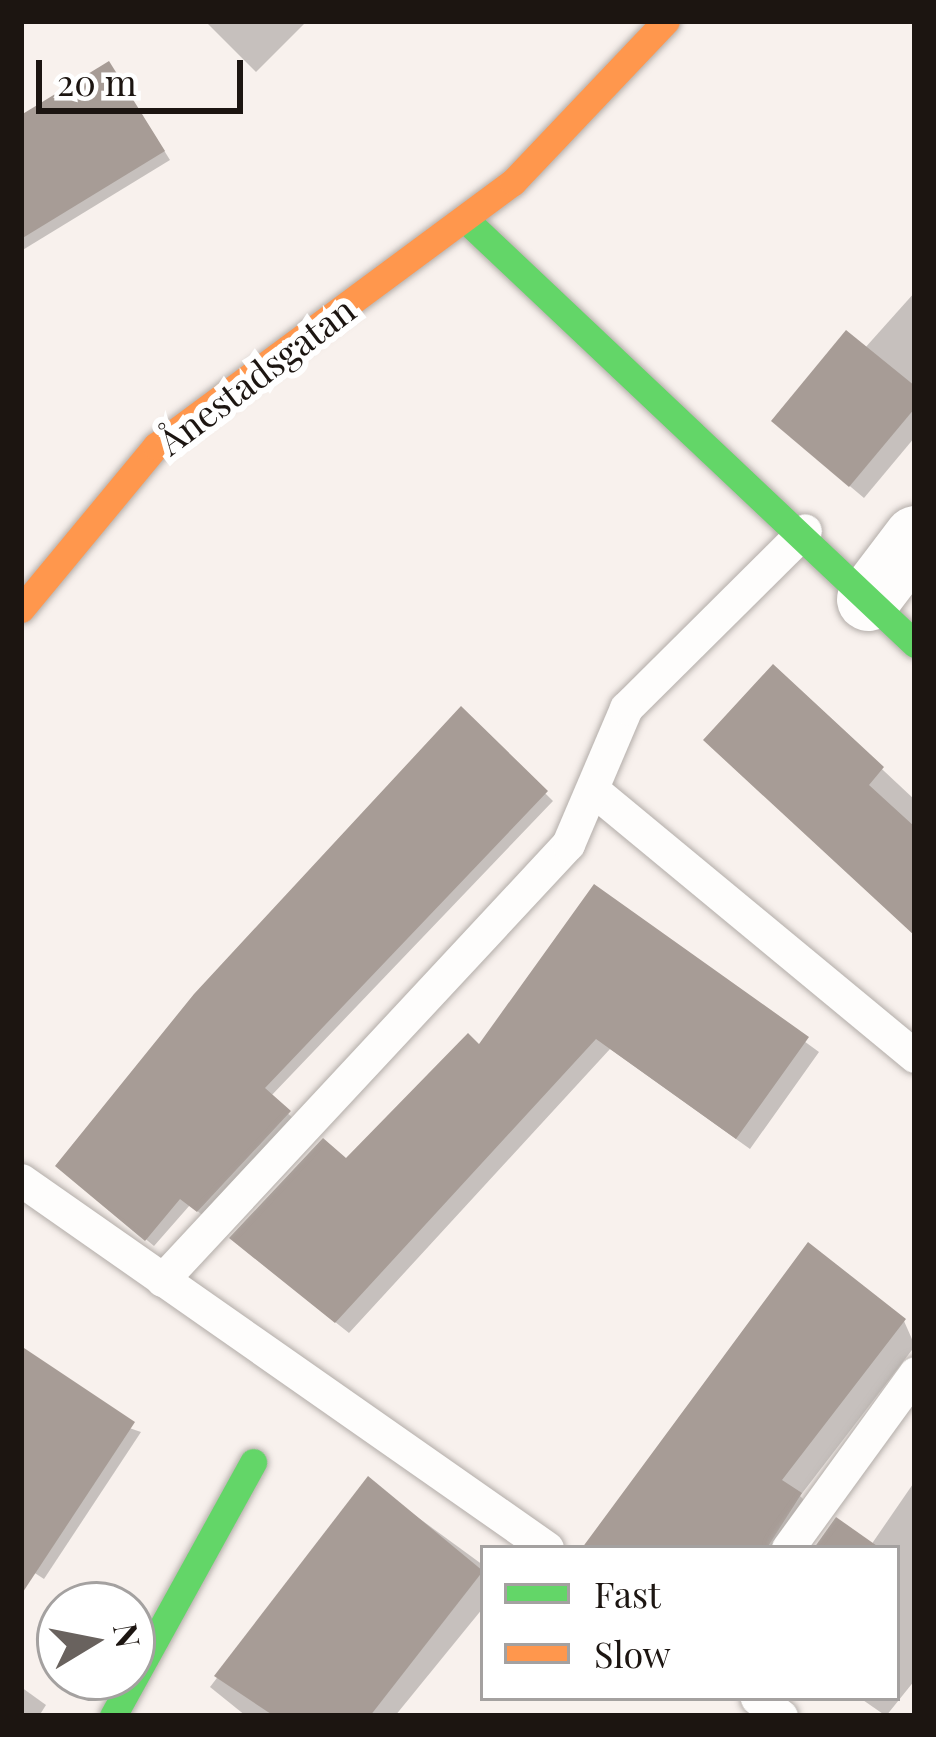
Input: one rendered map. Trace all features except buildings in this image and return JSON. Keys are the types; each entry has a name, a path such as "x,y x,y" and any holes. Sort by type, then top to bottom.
{"street":[{"name":"Ånestadsgatan","path":"21,609 156,446 467,221 666,21"},
{"path":"467,221 805,530 915,644"},
{"path":"868,599 915,537"},
{"path":"113,1716 253,1462"}],"lane":[{"path":"162,1280 568,844 598,794 626,708 805,530"},
{"path":"598,794 915,1056"},
{"path":"21,1180 543,1545"},
{"path":"790,1545 915,1373"}],"traffic: fast":[{"path":"467,221 915,644"},
{"path":"113,1716 253,1462"}],"traffic: slow":[{"path":"21,609 156,446 513,182 666,21"}]}
